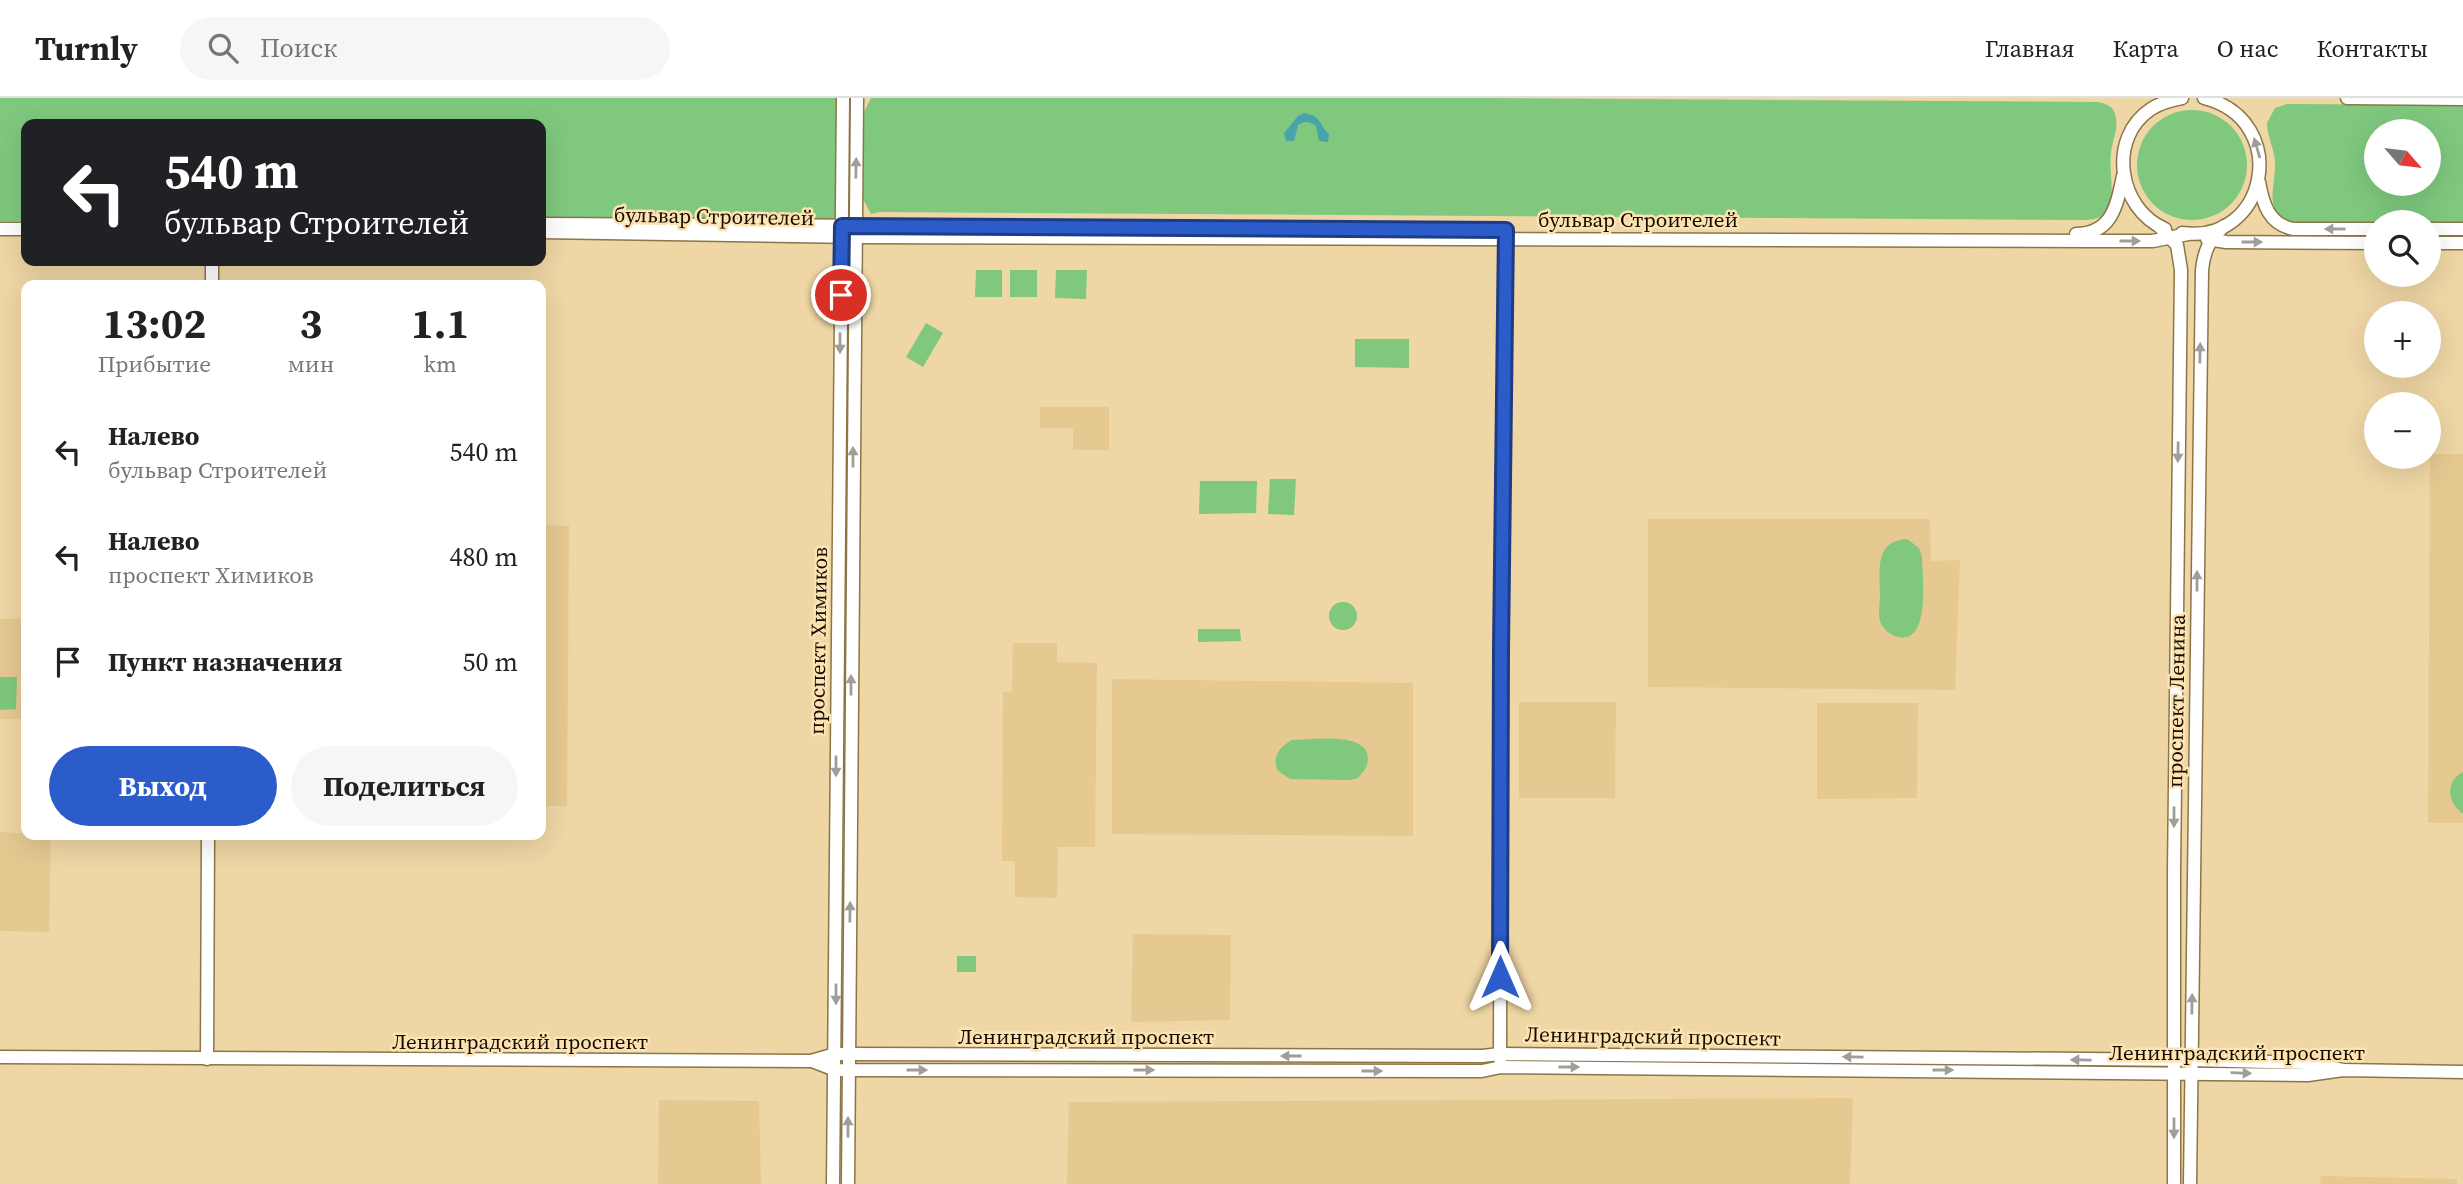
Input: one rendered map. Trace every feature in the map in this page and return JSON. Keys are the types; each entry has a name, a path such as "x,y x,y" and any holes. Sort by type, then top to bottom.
{"main road":[{"name":"проспект Химиков","path":"843,98 848,231 842,1070 848,1184"},
{"name":"проспект Химиков","path":"848,231 857,98"},
{"path":"2173,238 2137,208 2126,188 2122,164 2128,139 2140,118 2164,101 2181,98"},
{"path":"2204,98 2228,107"},
{"path":"2217,98 2245,122 2255,139 2261,161 2259,182 2267,211 2283,226 2294,229 2364,229"},
{"path":"2347,98 2463,99"},
{"name":"бульвар Строителей","path":"546,232 2087,234 2101,229 2109,220 2119,198 2123,176"},
{"name":"проспект Ленина","path":"2190,1184 2201,284 2204,252 2224,226 2242,212 2259,182"},
{"path":"0,220 21,221"},
{"name":"бульвар Строителей","path":"546,224 848,231"},
{"path":"2160,226 2226,242 2364,243"},
{"name":"бульвар Строителей","path":"1506,234 2087,241 2173,238 2224,226"},
{"path":"0,229 21,229"},
{"path":"2441,229 2463,229"},
{"path":"1500,1060 1506,234"},
{"name":"проспект Ленина","path":"2173,238 2180,253 2175,654 2174,1184"},
{"path":"2441,243 2463,243"},
{"path":"207,1059 208,840"},
{"name":"Ленинградский проспект","path":"0,1057 811,1061 842,1054 1482,1056 1500,1060 2191,1066 2308,1075 2343,1070 2463,1072"},
{"name":"Ленинградский проспект","path":"842,1070 1482,1071 1500,1060"},
{"path":"811,1061 842,1070"},
{"name":"проспект Химиков","path":"833,1184 842,1070"}],"shaded area":[{"path":"1040,407 1109,407 1109,450 1073,450 1073,428 1040,428"},
{"path":"2441,454 2463,454 2463,823 2428,823 2430,469 2441,469"},
{"path":"1648,519 1930,519 1931,561 1960,560 1955,690 1648,687"},
{"path":"546,525 569,526 567,806 546,806"},
{"path":"0,619 21,619 21,719 0,719"},
{"path":"1013,643 1057,643 1057,662 1097,663 1095,847 1058,847 1057,898 1015,897 1015,861 1002,861 1003,692 1012,691"},
{"path":"1112,679 1413,683 1413,836 1112,834"},
{"path":"1519,702 1616,702 1615,798 1519,798"},
{"path":"1817,703 1918,703 1917,798 1817,799"},
{"path":"0,832 21,833 21,840 51,840 49,932 0,931"},
{"path":"1133,934 1231,935 1230,1020 1131,1022"},
{"path":"1853,1098 1850,1184 1067,1184 1069,1102"},
{"path":"659,1100 759,1101 761,1184 658,1184"},
{"path":"2321,1176 2457,1179 2457,1184 2320,1184"}],"green space":[{"path":"0,98 843,98 842,226 546,224 546,119 21,119 21,221 0,221"},
{"path":"871,98 2098,102 2113,109 2116,131 2111,155 2110,205 2103,216 2087,220 871,214 863,199 864,112"},
{"path":"2287,104 2463,105 2463,222 2441,222 2441,210 2364,210 2364,222 2294,222 2284,218 2277,212 2272,197 2275,161 2267,123 2275,108"},
{"path":"2192,110 2213,115 2231,126 2242,144 2247,165 2242,186 2231,204 2213,215 2192,220 2171,215 2153,204 2142,186 2137,165 2142,144 2153,126 2171,115"},
{"path":"976,270 1002,270 1002,297 975,297"},
{"path":"1010,270 1037,270 1037,297 1010,297"},
{"path":"1056,270 1087,270 1086,299 1055,298"},
{"path":"926,323 943,333 923,367 906,357"},
{"path":"1355,339 1409,339 1409,368 1355,367"},
{"path":"1270,479 1296,479 1294,515 1268,514"},
{"path":"1200,481 1257,481 1256,513 1199,514"},
{"path":"1907,539 1919,548 1922,557 1923,593 1920,621 1915,632 1907,637 1890,634 1882,626 1879,611 1881,558 1889,545"},
{"path":"1343,602 1353,606 1357,616 1353,626 1343,630 1333,626 1329,616 1333,606"},
{"path":"1198,629 1240,629 1241,641 1198,642"},
{"path":"0,677 17,677 16,709 0,710"},
{"path":"1292,740 1349,740 1365,749 1367,764 1358,778 1350,780 1290,779 1278,771 1276,756 1280,749"},
{"path":"2463,772 2462,813 2453,803 2450,792 2453,781"},
{"path":"957,956 976,956 976,972 957,972"}],"water":[{"path":"1304,113 1317,119 1329,134 1328,142 1319,141 1316,126 1307,122 1298,125 1294,141 1286,141 1284,133 1298,116"}],"route":[{"path":"841,295 842,226 1506,230 1500,977"}]}
